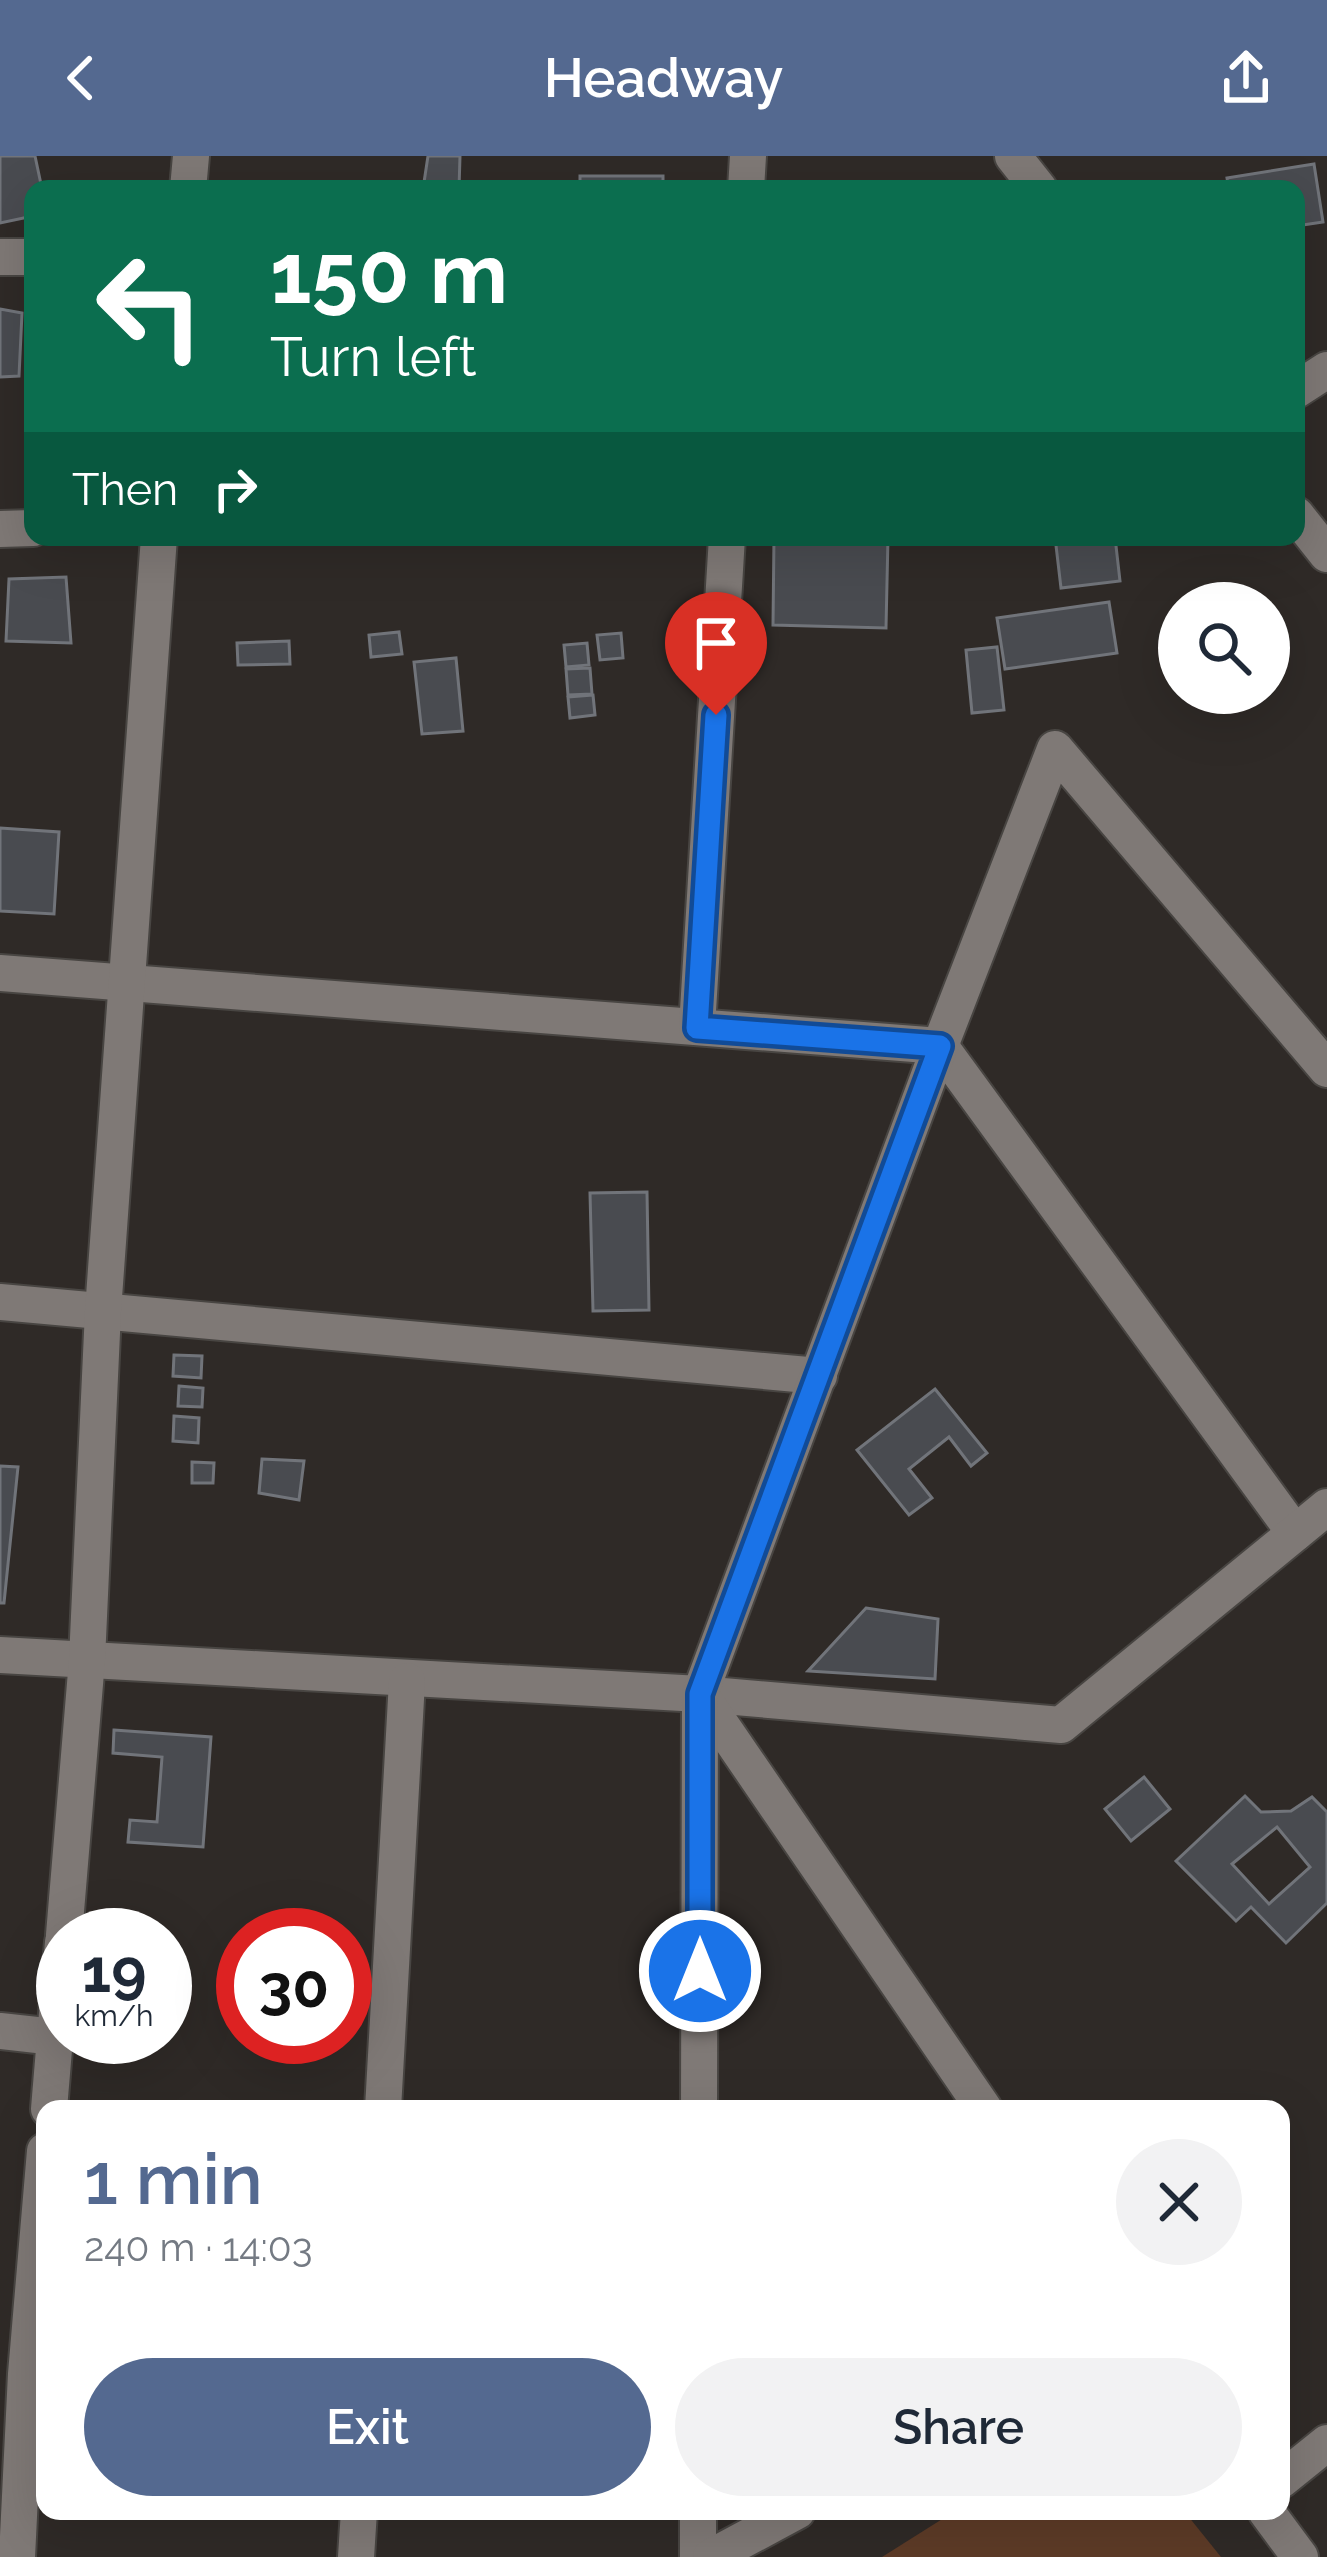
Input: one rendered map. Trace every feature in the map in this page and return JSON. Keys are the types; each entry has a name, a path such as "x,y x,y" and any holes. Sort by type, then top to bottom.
{"street":[{"path":"1012,156 1032,180"},
{"path":"1305,526 1327,554"},
{"path":"66,1908 87,1660 103,1311 158,546"},
{"path":"697,1028 726,546"},
{"path":"699,2100 700,1694 1055,749 1327,1070"},
{"path":"0,973 940,1046 1295,1533"},
{"path":"0,1302 819,1376"},
{"path":"0,1655 700,1694 1061,1725 1327,1507"},
{"path":"383,2100 407,1681"},
{"path":"700,1694 978,2100"},
{"path":"0,2031 36,2035"},
{"path":"50,2100 53,2064"},
{"path":"17,2557 24,2374 36,2247"},
{"path":"1290,2473 1327,2444"},
{"path":"356,2557 358,2520"},
{"path":"698,2520 698,2557"},
{"path":"711,2557 780,2520"},
{"path":"1273,2520 1300,2557"}],"shaded area":[{"path":"941,2520 1191,2520 1221,2557 882,2557"}],"building":[{"path":"0,156 35,156 40,180 24,180 24,218 0,223"},
{"path":"428,156 460,156 459,180 424,180"},
{"path":"1314,164 1323,222 1305,225 1305,180 1227,178"},
{"path":"580,176 663,176 663,180 580,180"},
{"path":"0,309 22,313 19,376 0,377"},
{"path":"774,546 888,546 886,628 773,625"},
{"path":"1056,546 1116,546 1120,581 1061,588"},
{"path":"66,577 71,643 6,641 9,579"},
{"path":"1109,602 1117,653 1005,669 997,618"},
{"path":"399,632 402,654 371,657 369,635"},
{"path":"621,633 623,658 600,660 597,635"},
{"path":"289,641 290,664 238,665 237,643"},
{"path":"587,643 589,665 566,667 564,645"},
{"path":"997,647 1004,710 972,713 966,650"},
{"path":"456,658 463,731 422,734 414,662"},
{"path":"590,668 592,694 568,695 566,669"},
{"path":"593,695 595,715 570,718 568,697"},
{"path":"0,828 59,832 54,914 0,911"},
{"path":"647,1192 649,1310 593,1311 590,1193"},
{"path":"174,1355 202,1356 201,1378 173,1376"},
{"path":"179,1386 203,1388 202,1407 178,1406"},
{"path":"935,1389 987,1453 971,1466 949,1437 909,1469 932,1498 909,1515 857,1450"},
{"path":"174,1416 199,1418 198,1443 173,1441"},
{"path":"262,1459 304,1461 299,1500 259,1493"},
{"path":"192,1462 214,1463 213,1483 192,1483"},
{"path":"0,1466 18,1467 4,1603 0,1603"},
{"path":"866,1608 938,1619 935,1679 808,1671"},
{"path":"114,1730 211,1737 203,1847 128,1842 130,1820 157,1822 162,1757 113,1753"},
{"path":"1144,1777 1170,1809 1131,1841 1105,1809"},
{"path":"1245,1796 1261,1812 1291,1811 1312,1797 1327,1812 1327,1903 1286,1943 1251,1907 1236,1921 1176,1861","holes":["1277,1827 1310,1867 1269,1904 1232,1864"]}],"route":[{"path":"700,1971 700,1694 940,1046 697,1028 716,715"}]}
